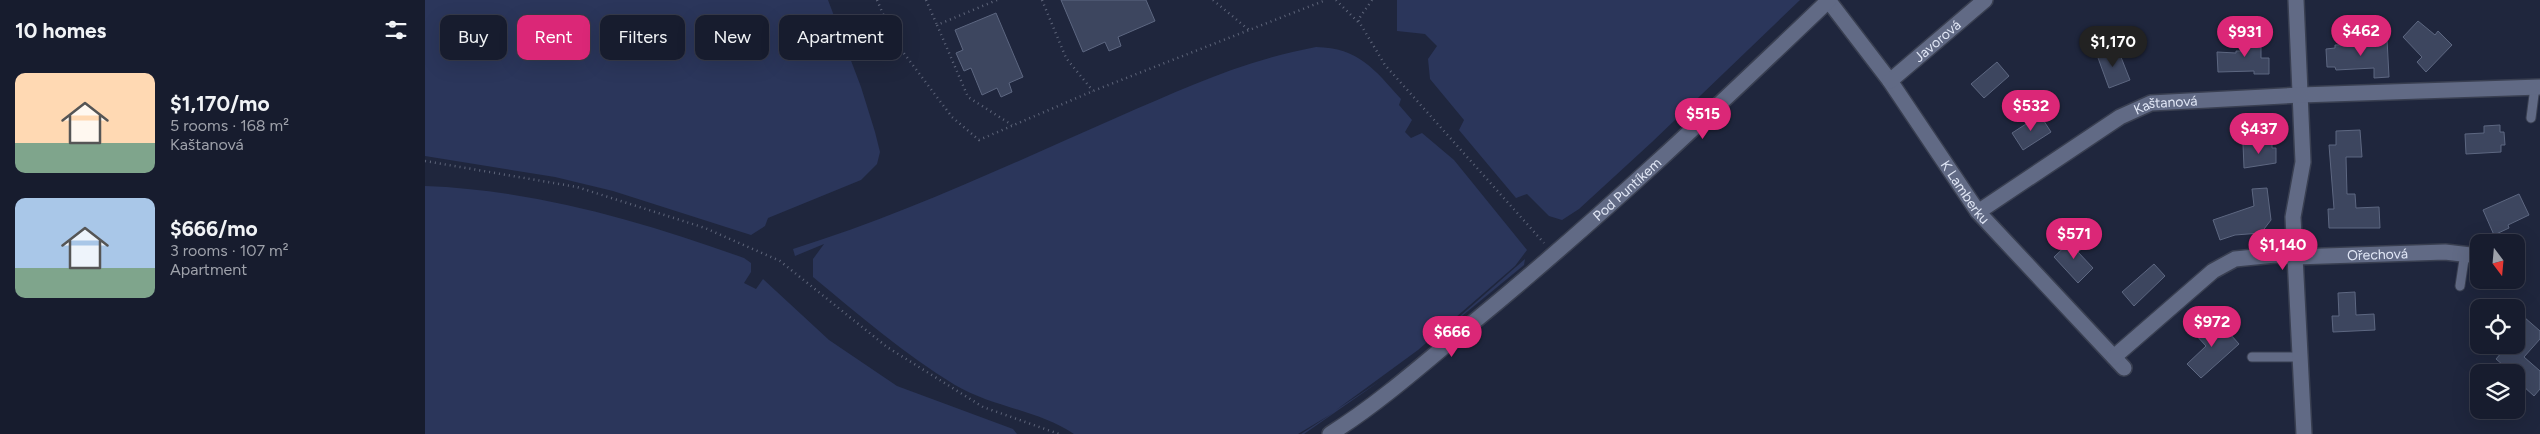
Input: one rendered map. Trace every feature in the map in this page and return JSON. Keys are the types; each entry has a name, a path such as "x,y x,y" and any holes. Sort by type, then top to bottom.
{"street":[{"name":"K Lamberku","path":"1828,0 1890,81 1977,212 2119,362"},
{"name":"Pod Puntíkem","path":"1330,434 1425,361 1555,255 1654,167 1828,0"},
{"name":"Javorová","path":"1890,81 1985,0"},
{"path":"2296,0 2303,162 2293,217 2304,434"},
{"name":"Kaštanová","path":"1977,212 2120,117 2138,108 2169,101 2538,87"},
{"name":"Ořechová","path":"2119,362 2213,271 2235,259 2275,255 2295,257 2445,252 2470,255"}],"lane":[{"name":"Kaštanová","path":"2531,118 2538,87"},
{"name":"Ořechová","path":"2460,286 2470,260"},
{"path":"2252,357 2300,357"}],"path":[{"path":"877,0 894,40 951,117 979,140 1093,91 1326,0"},
{"path":"926,0 968,97 1012,126"},
{"path":"937,25 997,0"},
{"path":"1042,0 1066,58 1093,91"},
{"path":"1213,0 1249,30"},
{"path":"1336,0 1359,23 1385,65 1555,255"},
{"path":"1359,23 1360,15 1373,0"},
{"path":"425,161 577,187 705,228 780,261 887,347 983,407 1059,434"}],"shaded area":[{"path":"425,0 828,0 834,15 779,15 779,60 851,60 861,87 880,152 877,164 861,180 768,218 765,226 751,235 613,191 555,177 425,156"},
{"path":"1397,0 1800,0 1652,142 1579,209 1562,220 1549,216 1527,194 1516,198 1459,130 1464,120 1430,79 1428,59 1437,46 1425,34 1397,31"},
{"path":"1316,47 1344,51 1365,62 1374,70 1401,99 1399,105 1412,120 1405,132 1411,138 1422,133 1454,160 1527,250 1515,266 1418,350 1336,410 1380,381 1304,434 1301,434 1333,413 1298,434 1074,434 1045,419 984,399 955,385 900,347 813,277 813,259 824,244 795,256 793,249 917,204 1190,86 1263,60"},
{"path":"425,186 507,194 587,210 627,220 744,258 751,263 751,272 744,283 756,289 763,279 829,340 897,386 1013,429 1017,434 425,434"},
{"path":"1525,259 1524,265 1434,339"}],"building":[{"path":"1061,0 1146,0 1155,21 1118,37 1121,46 1109,51 1105,42 1083,52"},
{"path":"996,13 1023,77 1009,83 1012,92 1001,97 997,88 982,95 971,68 964,71 956,53 963,50 955,30"},
{"path":"2418,21 2435,35 2438,31 2452,45 2426,72 2417,62 2422,57 2403,37"},
{"path":"2261,33 2261,58 2269,58 2269,74 2254,74 2254,71 2218,72 2217,52 2236,53 2236,51 2245,51 2244,34"},
{"path":"2373,39 2387,39 2389,77 2374,78 2374,68 2336,70 2335,67 2327,67 2326,49 2335,48 2335,45 2373,44"},
{"path":"2117,47 2130,80 2109,88 2097,55"},
{"path":"1997,62 2009,76 1984,98 1971,84"},
{"path":"2040,115 2051,132 2023,150 2012,133"},
{"path":"2500,125 2500,132 2504,132 2505,145 2501,145 2501,152 2466,154 2465,134 2484,133 2484,126"},
{"path":"2360,130 2362,157 2346,157 2347,194 2355,194 2356,208 2379,207 2380,228 2329,228 2328,209 2334,209 2329,145 2336,145 2336,131"},
{"path":"2272,143 2272,148 2276,148 2276,163 2244,168 2243,144"},
{"path":"2267,188 2271,220 2261,233 2235,235 2220,240 2213,220 2254,206 2252,189"},
{"path":"2519,194 2529,215 2508,225 2509,228 2494,234 2483,210"},
{"path":"2075,237 2084,247 2078,252 2093,268 2078,283 2054,257"},
{"path":"2154,264 2165,276 2134,306 2122,292"},
{"path":"2355,292 2356,315 2374,314 2375,330 2333,332 2332,316 2339,316 2338,293"},
{"path":"2525,318 2540,331 2540,339 2524,357 2540,371 2540,389 2534,396 2525,388 2525,364 2502,364 2496,359 2500,354 2525,354"},
{"path":"2208,320 2219,331 2223,326 2239,344 2201,378 2187,364 2206,346 2194,333"}]}
